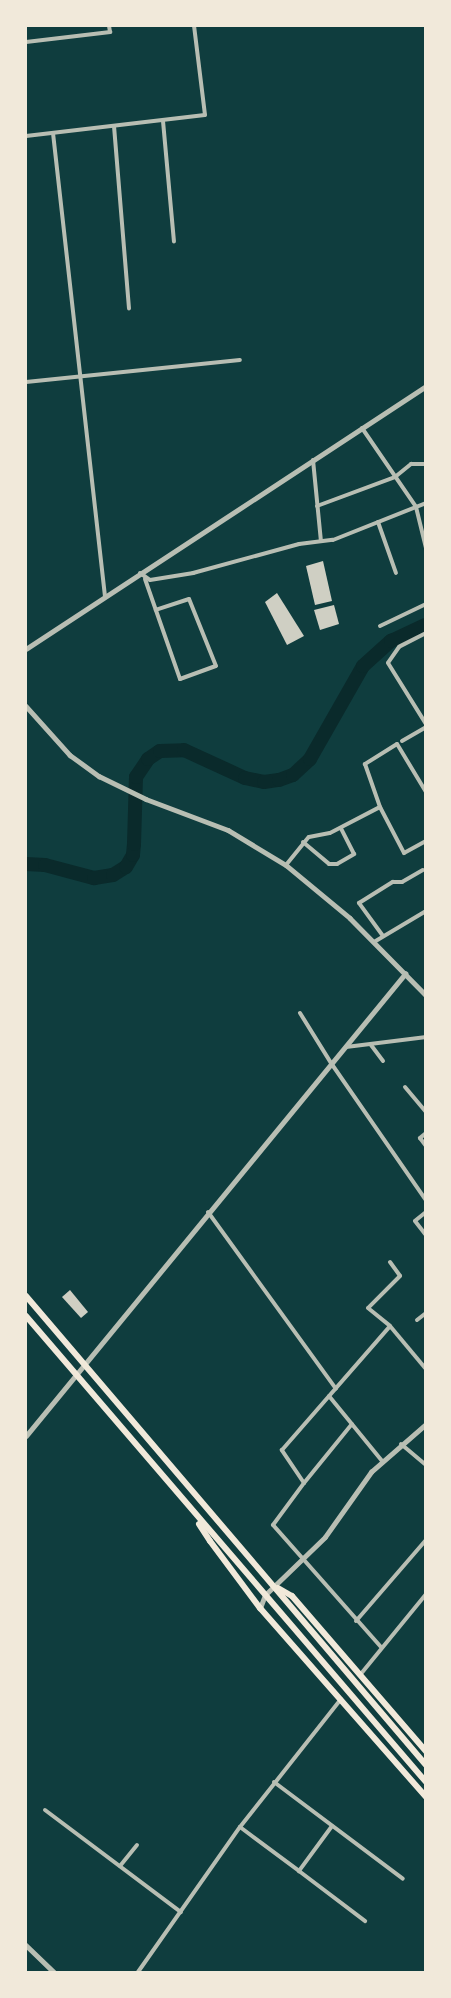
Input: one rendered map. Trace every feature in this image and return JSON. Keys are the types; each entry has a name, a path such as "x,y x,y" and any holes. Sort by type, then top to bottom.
{"highway":[{"path":"26,1296 426,1765"},
{"path":"26,1316 426,1782"},
{"path":"192,1510 210,1541 260,1608 426,1797"},
{"path":"274,1586 292,1596 426,1751"}],"street":[{"path":"26,42 110,32 110,26"},
{"path":"26,136 205,115 194,26"},
{"path":"163,120 174,242"},
{"path":"114,126 129,308"},
{"path":"53,133 105,597"},
{"path":"26,382 240,360"},
{"path":"26,649 426,386"},
{"path":"362,428 416,507 426,548"},
{"path":"313,460 321,541"},
{"path":"317,507 395,477 411,464 426,464"},
{"path":"145,578 150,580 193,573 333,540 426,503"},
{"path":"378,522 396,573"},
{"path":"140,573 145,578 156,610 180,679 216,666 189,599 156,610"},
{"path":"380,626 426,604"},
{"path":"402,741 426,725 388,663 399,647 426,633"},
{"path":"26,706 70,755 114,785 228,830 286,865 350,918 426,995"},
{"path":"426,792 397,744 365,764 380,807 404,853 426,841"},
{"path":"286,865 309,837 330,833 380,807"},
{"path":"303,842 329,864 337,864 354,854 341,828"},
{"path":"383,936 359,903 393,882 402,882 423,870"},
{"path":"374,942 426,910"},
{"path":"26,1436 207,1212 405,974"},
{"path":"300,1013 331,1063 426,1200"},
{"path":"344,1047 426,1038"},
{"path":"371,1045 383,1060"},
{"path":"405,1087 426,1112"},
{"path":"426,1132 420,1138 426,1146"},
{"path":"207,1212 336,1389"},
{"path":"426,1212 415,1221 426,1235"},
{"path":"390,1262 400,1276 368,1308 390,1326 425,1366"},
{"path":"417,1320 426,1313"},
{"path":"304,1483 282,1450 390,1326"},
{"path":"329,1396 382,1461"},
{"path":"352,1424 304,1483 273,1526 381,1647"},
{"path":"260,1608 265,1595 304,1560 325,1537 358,1488 382,1461 400,1443 426,1424"},
{"path":"400,1443 426,1465"},
{"path":"356,1621 426,1540"},
{"path":"360,1675 426,1594"},
{"path":"138,1972 240,1827 342,1699"},
{"path":"274,1782 403,1880"},
{"path":"45,1810 181,1911"},
{"path":"299,1871 332,1826"},
{"path":"240,1827 364,1921"},
{"path":"120,1866 137,1845"},
{"path":"26,1945 54,1972"}],"building":[{"path":"323,561 332,601 315,605 306,566"},
{"path":"277,593 304,636 287,645 265,602"},
{"path":"334,605 339,624 320,630 314,610"},
{"path":"70,1290 88,1312 81,1318 62,1297"}],"waterway":[{"path":"26,864 45,865 94,878 113,875 126,867 133,855 136,777 148,759 160,751 184,750 245,778 264,782 293,775 310,759 363,666 391,641 426,625"}]}
